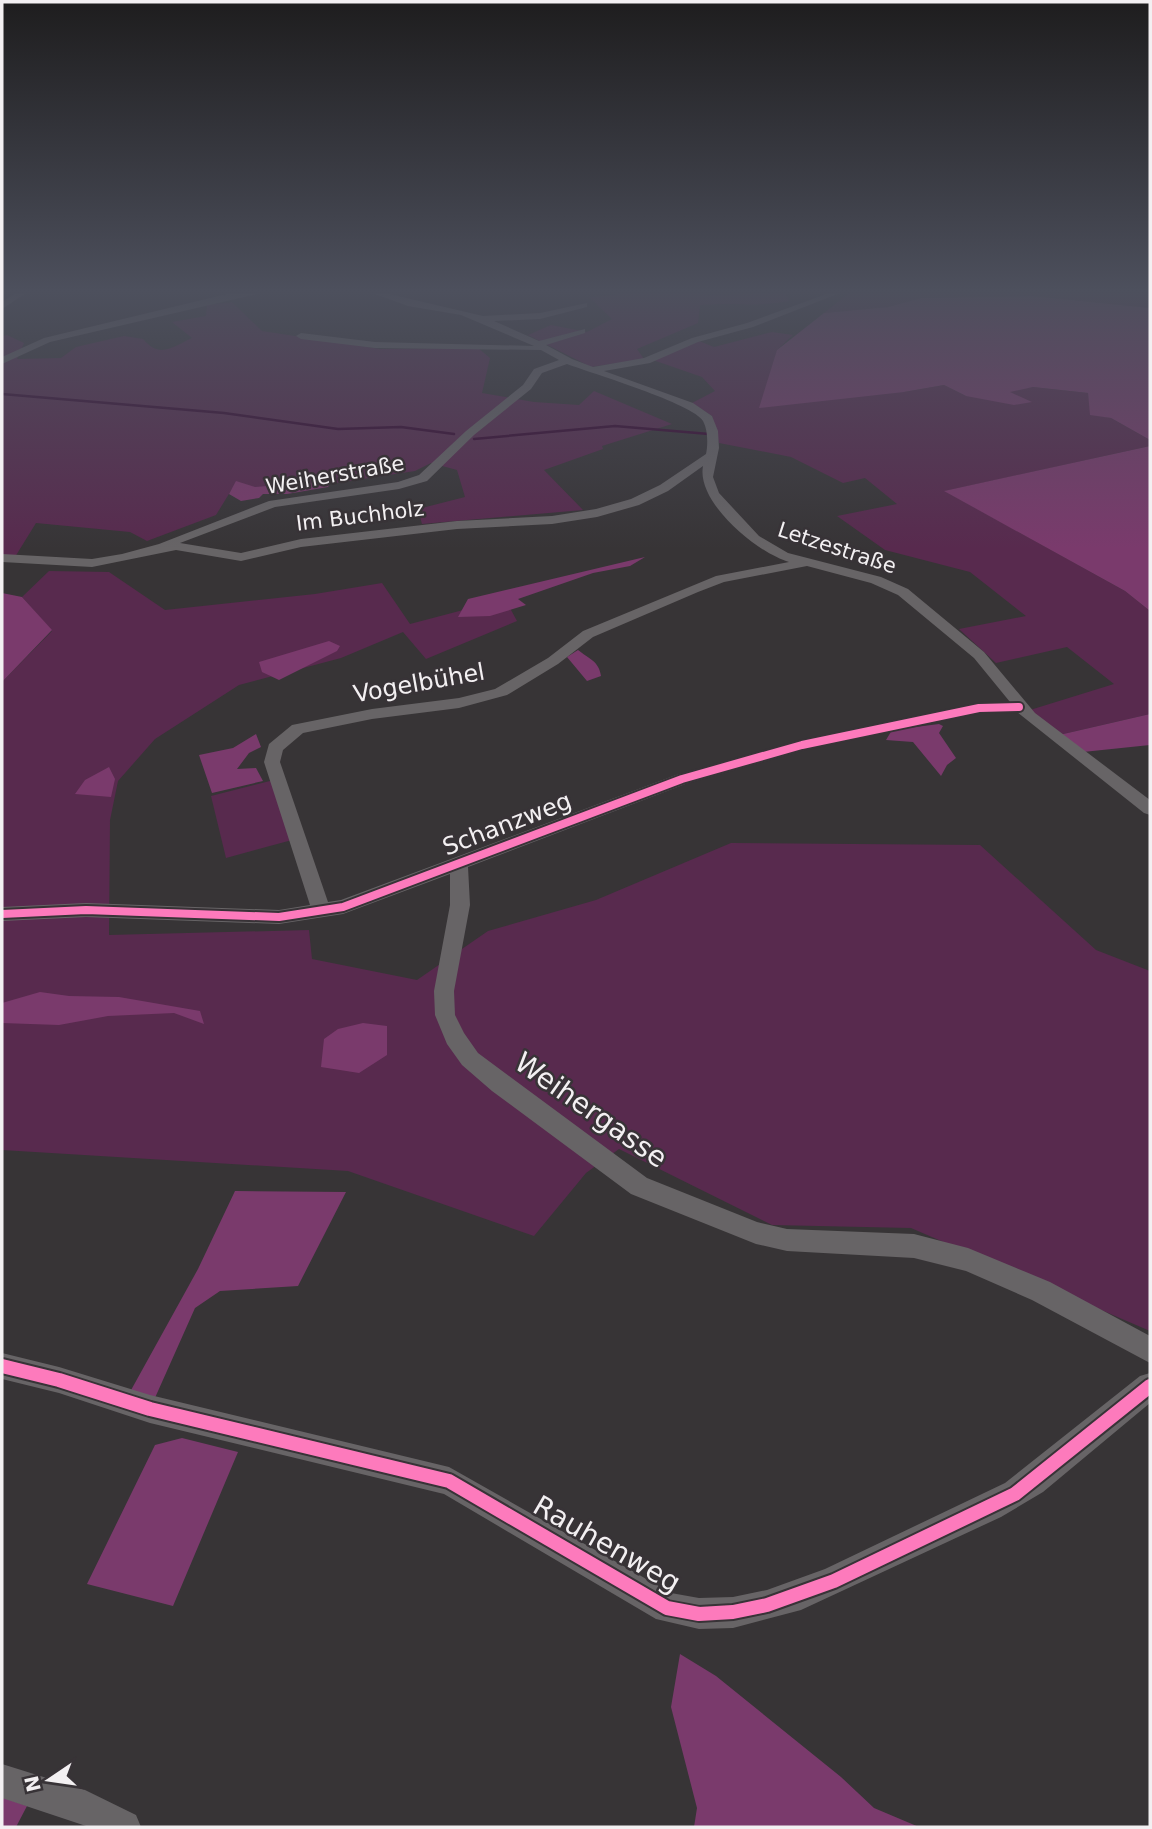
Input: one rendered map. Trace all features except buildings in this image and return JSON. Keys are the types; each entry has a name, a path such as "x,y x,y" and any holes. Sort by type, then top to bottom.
{"street":[{"name":"Weiherstraße","path":"155,548 273,504 399,485 423,478 470,433 527,387 533,378"},
{"name":"Letzestraße","path":"619,378 689,405 708,418 712,431 712,455 707,477 713,494 762,545 804,563 876,580 903,592 979,654 1019,707 1066,747 1150,809"},
{"name":"Im Buchholz","path":"2,558 92,563 124,558 155,548 189,547 217,555 241,556 301,543 457,525 539,522 597,513 644,498 712,455"},
{"name":"Vogelbühel","path":"321,911 272,762 275,748 290,733 372,714 459,703 501,692 553,661 588,634 693,589 721,579 804,563"},
{"name":"Schanzweg","path":"2,914 86,910 271,918 344,907 682,779 802,745 979,708 1019,707"},
{"name":"Weihergasse","path":"459,863 460,905 444,991 445,1015 454,1038 470,1059 500,1084 606,1163 639,1186 756,1233 787,1240 914,1246 968,1260 1041,1291 1150,1350"},
{"name":"Rauhenweg","path":"2,1366 59,1380 150,1409 449,1481 667,1608 690,1615 719,1615 765,1605 809,1590 1027,1487 1076,1444 1150,1386"},
{"path":"2,1781 85,1807 124,1827"}],"shaded area":[{"path":"2,378 485,378 482,393 534,402 579,405 594,391 672,424 602,446 603,449 544,470 583,510 422,524 418,509 465,497 457,470 431,463 415,471 303,488 232,489 216,515 147,541 130,532 36,523 15,557 2,556"},
{"path":"703,378 863,378 904,392 944,385 966,396 1033,387 1088,393 1091,414 1111,418 1150,440 1150,446 945,491 1125,591 1150,611 1150,714 1059,735 1030,710 1114,684 1067,647 996,663 959,629 1026,616 970,572 885,550 837,516 897,504 865,478 843,483 791,457 719,443 712,416 692,403 715,391"},
{"path":"768,378 1150,378 1150,440 1111,418 1090,415 1088,393 1033,387 1010,392 1032,402 1014,405 966,396 944,385 759,408"},
{"path":"1150,446 1150,611 1125,591 944,491"},
{"path":"236,481 255,487 332,481 328,487 287,494 263,494 259,498 241,501 229,494"},
{"path":"645,557 630,566 593,573 518,599 526,605 490,616 458,617 468,599"},
{"path":"49,571 109,572 165,610 315,594 382,583 410,624 505,599 517,621 426,659 403,632 341,658 239,685 155,739 118,781 110,820 109,935 309,930 312,959 417,980 488,931 596,900 731,843 980,845 1096,950 1150,971 1150,1331 911,1228 772,1225 619,1149 586,1173 534,1236 348,1171 2,1150 2,682 52,631 22,597"},
{"path":"2,593 22,597 52,630 2,682"},
{"path":"329,641 340,646 337,651 279,680 262,672 259,662"},
{"path":"578,650 596,664 601,676 587,681 567,657"},
{"path":"1150,714 1150,745 1083,752 1059,735"},
{"path":"939,724 943,726 939,733 956,758 947,765 941,776 913,742 886,740 892,730"},
{"path":"256,734 261,747 249,753 237,769 256,768 263,781 212,793 199,755 233,748"},
{"path":"109,767 115,779 111,797 75,794 85,780"},
{"path":"274,780 292,840 226,858 211,796"},
{"path":"40,992 69,996 119,997 200,1011 204,1024 174,1013 108,1016 59,1025 2,1023 2,1003"},
{"path":"363,1023 387,1026 387,1055 359,1073 321,1067 324,1039 338,1029"},
{"path":"235,1191 346,1192 298,1286 220,1291 195,1308 150,1409 125,1401 198,1269"},
{"path":"182,1438 238,1452 173,1606 87,1584 155,1445"},
{"path":"680,1654 716,1676 841,1777 874,1808 919,1827 694,1827 697,1808 671,1707"},
{"path":"2,1797 27,1806 16,1827 2,1827"}],"waterway":[{"path":"2,394 224,413 338,429 401,427 454,434"},
{"path":"474,439 615,426 709,434"}],"cycle path":[{"path":"2,914 86,910 279,917 343,907 682,779 802,745 979,708 1019,707"},
{"path":"2,1366 59,1380 150,1409 449,1481 667,1608 699,1614 733,1612 801,1594 991,1507 1033,1482 1084,1437 1150,1386"}]}
